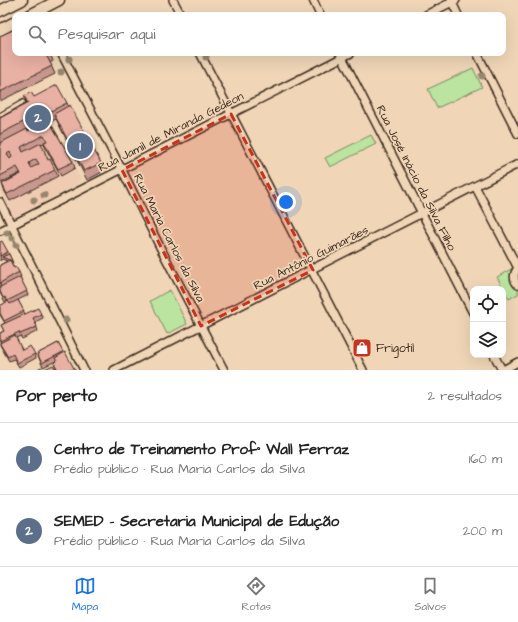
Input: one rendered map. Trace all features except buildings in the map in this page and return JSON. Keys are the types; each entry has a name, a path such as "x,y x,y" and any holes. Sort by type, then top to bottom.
{"main road":[{"path":"0,11 22,0"},
{"path":"39,12 59,0"},
{"path":"0,30 12,24"}],"street":[{"path":"173,0 179,12"},
{"path":"313,0 319,12"},
{"path":"432,12 453,1 457,12"},
{"name":"Rua Maria Carlos da Silva","path":"62,56 122,170 224,370"},
{"path":"202,56 313,270 363,370"},
{"name":"Rua Jamil de Miranda Gedeon","path":"0,231 231,114 339,56"},
{"name":"Rua José Inácio da Silva Filho","path":"342,56 470,307"},
{"path":"479,56 518,134"},
{"name":"Rua Antônio Guimarães","path":"114,370 313,270 518,164"},
{"path":"475,186 518,268 514,274 514,278 518,285"},
{"path":"0,202 84,370"},
{"path":"496,358 503,370 518,362"}],"lane":[{"path":"0,115 23,102"}],"highlighted area":[{"path":"231,114 313,270 201,326 122,170"}],"shaded area":[{"path":"51,122 81,180 77,183 78,185 13,218 0,191 0,148"}],"green space":[{"path":"473,68 482,87 437,108 428,89"},
{"path":"371,135 376,144 330,167 325,158"},
{"path":"518,265 518,294 509,299 506,294 506,286 502,286 497,277"},
{"path":"170,290 187,324 167,334 150,301"}],"place":[{"name":"SEMED - Secretaria Municipal de Edução","path":"38,118"},
{"name":"Centro de Treinamento Prof° Wall Ferraz","path":"80,146"},
{"name":"Frigotil","path":"362,348"}]}
